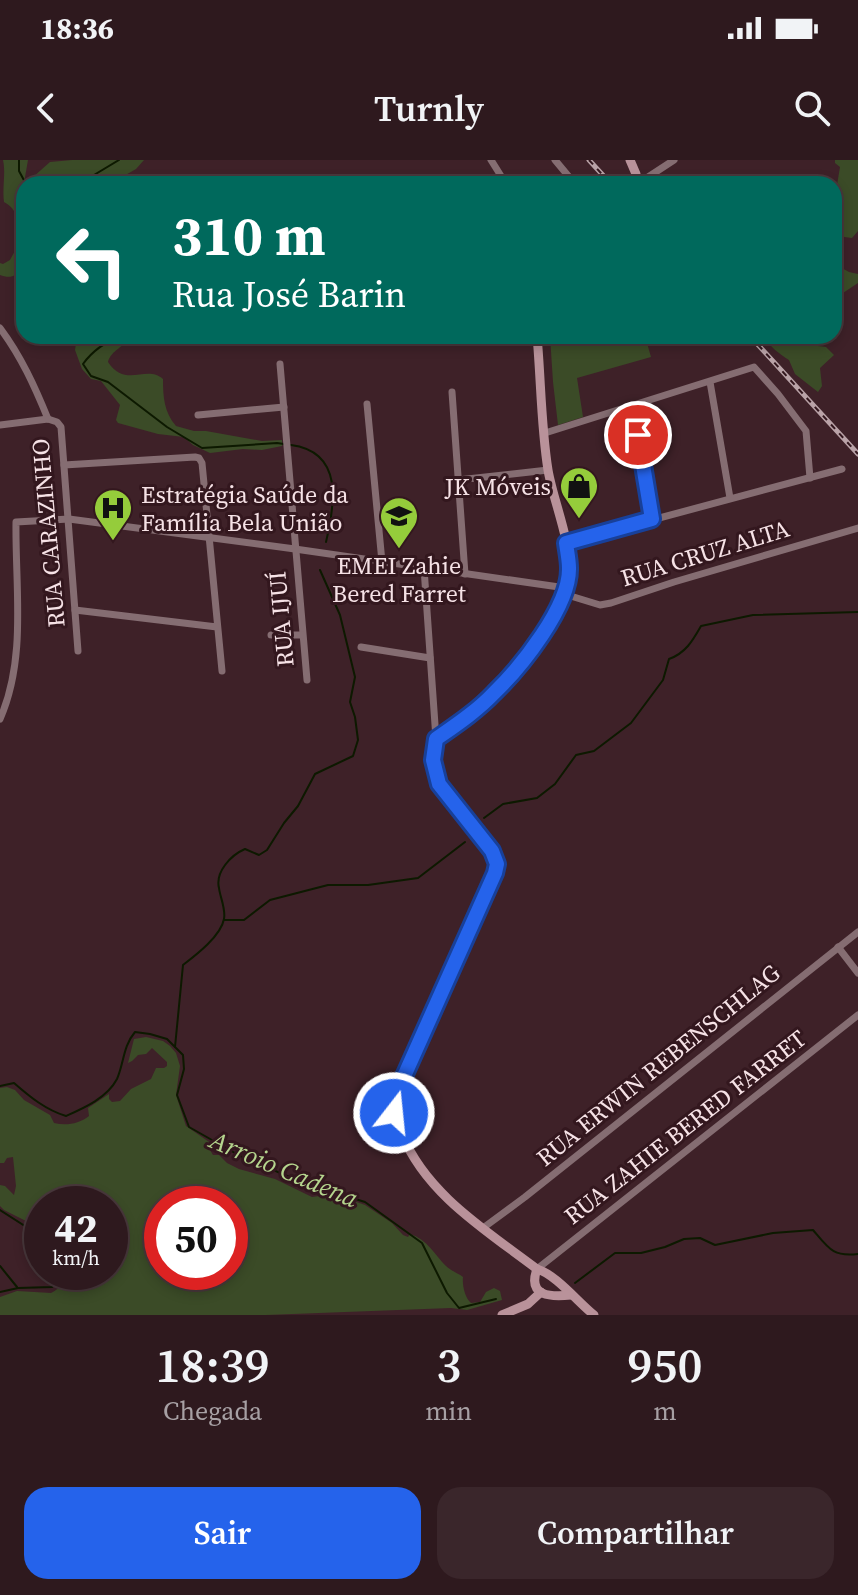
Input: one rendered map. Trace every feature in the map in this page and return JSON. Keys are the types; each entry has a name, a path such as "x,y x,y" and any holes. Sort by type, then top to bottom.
{"main road":[{"path":"538,344 548,470 570,569 565,591 532,649 495,693 436,739 433,760 439,784 492,851 497,864 397,1092 394,1113 410,1154 456,1207 537,1269 554,1278 594,1315"},
{"path":"537,1269 534,1278 541,1292 555,1297 571,1295"},
{"path":"502,1315 528,1304 541,1292"}],"street":[{"path":"555,160 568,176"},
{"path":"650,176 674,160"},
{"path":"0,328 15,348 34,384 48,419"},
{"name":"RUA IJUÍ","path":"280,364 307,680"},
{"path":"545,433 754,367 806,431 810,478"},
{"path":"710,382 730,498"},
{"path":"452,392 465,574"},
{"path":"367,404 382,562"},
{"path":"198,415 284,407"},
{"path":"633,407 652,519"},
{"name":"RUA CARAZINHO","path":"0,425 48,419 61,427 78,651"},
{"path":"64,465 199,458 202,463 222,671"},
{"path":"566,543 842,469"},
{"path":"458,480 548,470"},
{"name":"RUA CRUZ ALTA","path":"0,719 9,695 15,660 18,618 16,522 69,519 295,549 565,591 600,605 858,528"},
{"path":"424,568 436,739"},
{"path":"75,610 217,627"},
{"path":"271,635 302,635"},
{"path":"361,647 430,658"},
{"name":"RUA ERWIN REBENSCHLAG","path":"483,1228 858,932"},
{"path":"838,947 858,973"},
{"name":"RUA ZAHIE BERED FARRET","path":"537,1269 858,1015"}],"green space":[{"path":"3,160 28,160 25,176 16,176 16,215 4,202"},
{"path":"144,160 124,176 34,176 50,162"},
{"path":"835,160 858,160 858,231 852,238 842,237 842,176 838,176 840,167"},
{"path":"16,249 16,275 0,275 0,263 10,260"},
{"path":"842,268 858,274 858,283 842,294"},
{"path":"76,344 124,344 108,362 122,374 150,374 163,379 165,404 176,426 262,441 282,440 282,446 210,453 184,437 158,434 118,423 120,405 101,381 91,379 82,369"},
{"path":"551,344 647,344 651,357 577,378 583,417 558,425"},
{"path":"770,344 826,347 834,355 820,368 822,386 818,392 795,374 789,360"},
{"path":"146,1037 163,1041 176,1053 180,1066 176,1095 186,1126 212,1144 210,1150 213,1155 219,1155 239,1169 275,1179 312,1197 334,1194 365,1205 392,1223 403,1235 408,1237 410,1234 422,1240 446,1266 463,1277 464,1291 471,1303 480,1302 486,1292 494,1288 500,1291 502,1300 467,1310 266,1315 0,1315 0,1297 17,1291 128,1290 128,1186 24,1186 24,1220 4,1210 0,1206 0,1185 14,1195 16,1186 13,1157 0,1163 0,1088 15,1090 24,1100 50,1115 54,1123 77,1123 89,1116 88,1108 109,1094 112,1102 120,1101 131,1089 151,1079 156,1068 167,1066 167,1062 152,1048 128,1063 134,1039"}],"waterway":[{"path":"19,160 22,176"},
{"path":"92,176 119,160"},
{"path":"105,344 83,364 91,376 108,382 167,427 202,448 284,444"},
{"path":"291,445 308,450 320,458 328,469 333,496 326,542"},
{"path":"175,1047 183,965 213,938 224,919 218,882 222,870 234,855 245,849 259,855 267,850 298,806 315,774 353,756 358,740 350,702 355,677 340,615 320,570"},
{"path":"484,818 503,804 537,798 555,784 576,755 594,751 631,723 663,680 669,659 684,650 701,626 753,615 858,612"},
{"path":"224,920 244,920 270,900 328,885 368,885 418,878 465,842"},
{"name":"Arroio Cadena","path":"0,1086 14,1083 45,1107 66,1116 94,1102 113,1086 135,1032 167,1039 183,1055 184,1069 177,1095 189,1127 242,1157 304,1183 365,1202 422,1243 447,1293 459,1308 496,1299"},
{"name":"Arroio Cadena","path":"0,1210 24,1225"},
{"path":"575,1283 615,1253 641,1253 684,1239 700,1238 715,1245 773,1233 813,1230 837,1253 858,1254"},
{"path":"0,1266 17,1287"},
{"name":"Arroio Cadena","path":"0,1292 24,1288"}],"railway":[{"path":"589,160 604,176"},
{"path":"757,344 858,454"}],"place":[{"name":"JK Móveis","path":"579,520"},
{"name":"Estratégia Saúde da Família Bela União","path":"113,542"},
{"name":"EMEI Zahie Bered Farret","path":"399,550"}],"route":[{"path":"394,1113 397,1092 497,864 492,851 439,784 433,760 436,739 495,693 548,625 566,588 570,569 566,543 652,519 638,435"}]}
